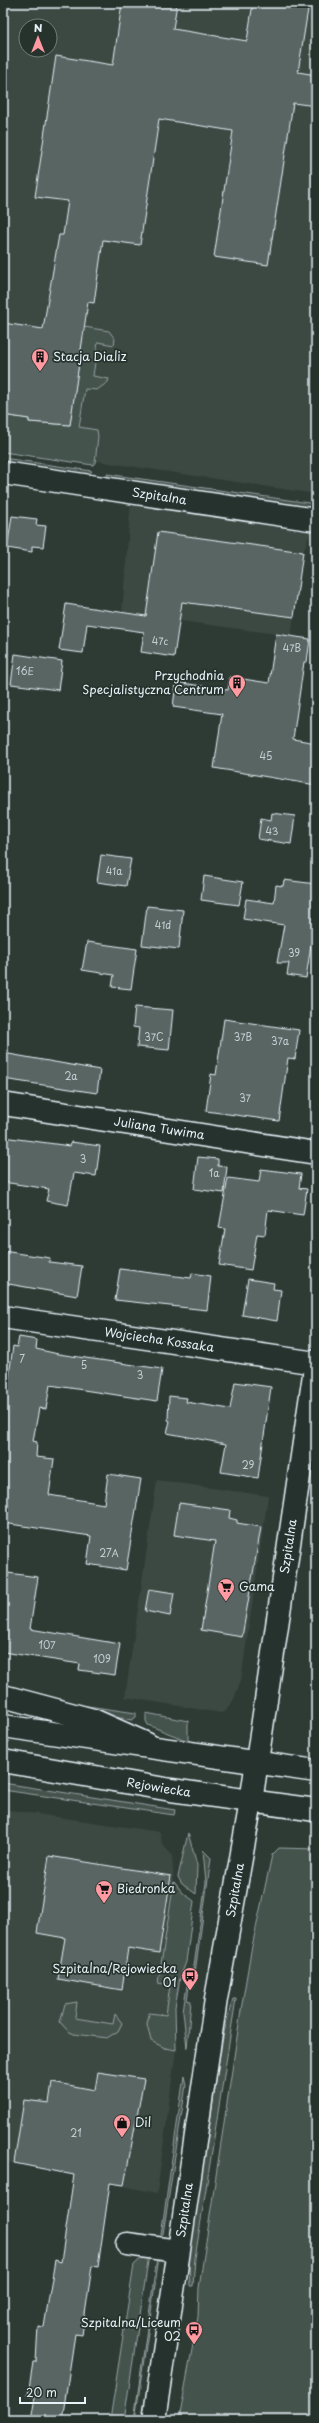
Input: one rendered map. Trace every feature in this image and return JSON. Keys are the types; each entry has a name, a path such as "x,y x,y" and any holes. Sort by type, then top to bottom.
{"main road":[{"name":"Szpitalna","path":"3,473 316,520"},
{"name":"Juliana Tuwima","path":"3,1104 316,1153"},
{"name":"Wojciecha Kossaka","path":"3,1317 316,1362"},
{"name":"Szpitalna","path":"154,2420 216,1999 251,1802 316,1362"},
{"path":"3,1696 93,1720 157,1748"},
{"path":"3,1726 316,1771"},
{"name":"Rejowiecka","path":"3,1761 251,1802 316,1810"},
{"path":"127,2244 178,2251"}],"shaded area":[{"path":"3,3 316,3 316,494 3,447"},
{"path":"84,327 109,331 115,339 114,345 98,342 93,376 109,379 108,382 97,390 85,389 79,427 97,430 98,436 95,463 93,465 3,452 3,415 29,419 29,422 70,425"},
{"path":"3,458 92,471 88,475 3,462"},
{"path":"107,474 316,504 316,508 109,478"},
{"path":"131,500 313,527 303,552 291,636 122,613"},
{"path":"157,1480 268,1496 241,1680 234,1699 226,1711 221,1713 125,1697"},
{"path":"74,1704 136,1713 136,1717 132,1720 98,1714"},
{"path":"146,1713 188,1721 188,1741 148,1725 146,1721"},
{"path":"3,1783 175,1810 174,1815 3,1790"},
{"path":"3,1809 160,1832 162,1844 172,1855 174,1882 158,1982 170,1985 166,2016 165,2048 176,2050 157,2193 3,2161"},
{"path":"188,1833 197,1865 196,1894 182,1884 178,1877"},
{"path":"279,1848 316,1849 316,2420 179,2420 198,2317 199,2288 251,1951 272,1855"},
{"path":"203,1850 211,1858 193,1987 189,1987 187,2000 191,2001 187,2048 183,2011 187,1986 194,1966 206,1882"},
{"path":"174,1882 183,1893 194,1901 186,1962 180,1978 175,2007 176,2050 165,2048 151,2041 147,2024 149,2013 166,2015 170,1985 158,1983"},
{"path":"233,1999 236,1999 195,2258 193,2286 190,2286 189,2267 192,2228 209,2130 221,2047"},
{"path":"77,2002 75,2018 113,2024 115,2014 122,2023 118,2031 107,2038 74,2034 68,2031 60,2022 65,2004"},
{"path":"184,2076 186,2085 163,2234 161,2235"},
{"path":"145,2255 149,2255 124,2420 110,2420 134,2265"},
{"path":"157,2258 159,2258 134,2420"}],"building":[{"path":"122,3 177,3 173,29 247,41 253,3 309,3 298,72 316,75 316,106 293,103 268,265 214,257 233,131 159,119 140,245 103,240 94,303 88,302 70,425 29,422 29,419 3,415 3,323 43,329 59,235 63,235 68,201 35,197 56,58 58,58 58,56 113,65"},
{"path":"12,516 37,519 36,525 46,526 43,547 32,546 32,552 7,548"},
{"path":"158,532 303,552 294,617 182,602 174,657 141,652 144,632 87,624 83,653 59,650 66,604 146,616"},
{"path":"276,634 310,639 307,662 304,662 293,739 316,743 316,785 214,768 222,714 173,707 176,682 228,690 230,677 269,683"},
{"path":"15,654 62,661 58,690 11,684"},
{"path":"272,813 295,816 291,844 258,839 261,818 271,820"},
{"path":"101,855 131,859 126,886 97,882"},
{"path":"204,876 243,882 239,905 201,900"},
{"path":"284,880 316,884 316,911 306,978 287,975 289,963 277,963 284,925 243,919 246,899 274,903 276,885 283,886"},
{"path":"147,906 183,910 179,949 142,945"},
{"path":"87,942 137,949 131,989 112,987 114,975 82,970"},
{"path":"135,1007 173,1010 169,1050 137,1047 139,1028 133,1027"},
{"path":"224,1019 299,1030 295,1059 288,1058 279,1121 206,1111 211,1074 216,1075"},
{"path":"3,1053 100,1070 97,1093 3,1079"},
{"path":"3,1137 70,1146 71,1142 100,1146 96,1176 74,1173 68,1205 46,1201 49,1189 3,1182"},
{"path":"198,1157 218,1159 218,1166 227,1167 224,1193 194,1189"},
{"path":"261,1169 301,1174 299,1188 307,1189 303,1215 268,1210 265,1235 257,1234 251,1270 219,1265 225,1229 219,1228 228,1178 259,1182"},
{"path":"3,1251 50,1258 49,1262 82,1266 77,1296 3,1283"},
{"path":"120,1269 191,1278 192,1273 211,1276 207,1310 115,1300"},
{"path":"248,1279 274,1283 273,1289 281,1290 277,1321 242,1315"},
{"path":"19,1337 37,1340 36,1349 58,1354 162,1369 157,1401 50,1385 46,1409 39,1408 33,1441 37,1442 36,1457 54,1459 49,1495 104,1504 108,1474 141,1479 126,1570 87,1564 91,1536 3,1523 3,1390 7,1391 13,1346 17,1347"},
{"path":"235,1382 271,1387 258,1478 221,1472 226,1444 167,1433 170,1421 168,1420 169,1396 187,1398 186,1402 230,1409"},
{"path":"179,1503 230,1510 229,1518 237,1520 237,1523 261,1527 242,1637 201,1630 215,1541 174,1535"},
{"path":"8,1573 38,1577 30,1629 120,1644 115,1675 79,1670 80,1664 3,1652 3,1610"},
{"path":"149,1589 174,1593 170,1616 145,1611"},
{"name":"Biedronka","path":"49,1856 171,1876 159,1953 128,1948 122,1990 58,1979 65,1938 37,1933"},
{"path":"98,2072 144,2079 124,2185 110,2183 98,2267 92,2266 82,2335 75,2334 62,2420 31,2420 35,2396 28,2395 33,2362 36,2362 38,2326 44,2327 55,2260 61,2262 74,2175 14,2163 24,2100 49,2103 52,2082 95,2090"}],"place":[{"name":"Stacja Dializ","path":"40,372"},
{"name":"Przychodnia Specjalistyczna Centrum","path":"237,698"},
{"name":"Gama","path":"226,1602"},
{"name":"Biedronka","path":"104,1904"},
{"name":"Szpitalna/Rejowiecka 01","path":"190,1991"},
{"name":"Dil","path":"122,2138"},
{"name":"Szpitalna/Liceum 02","path":"194,2345"}]}
